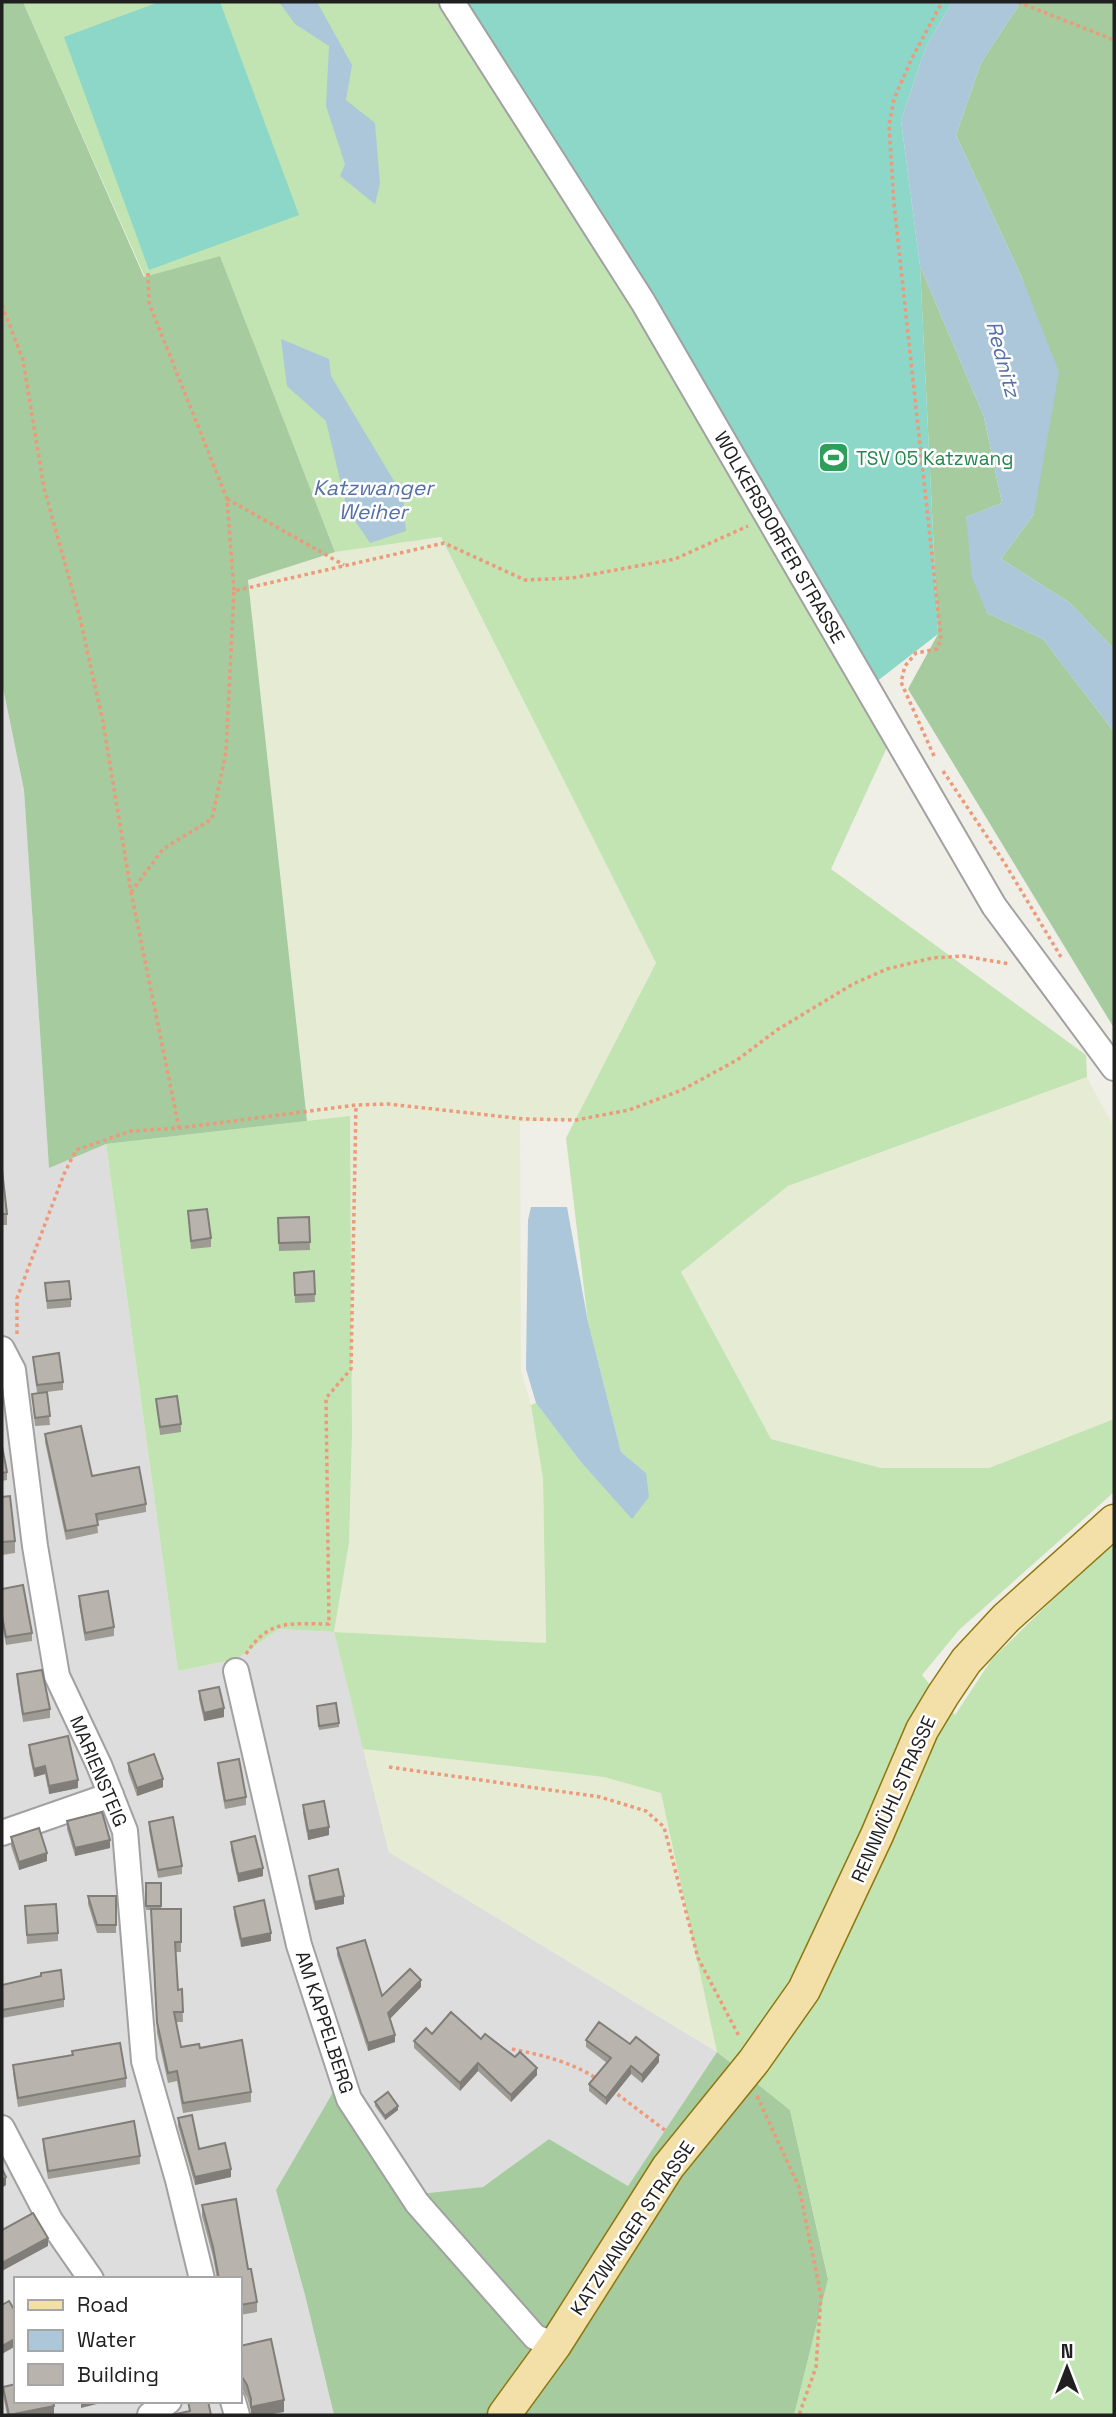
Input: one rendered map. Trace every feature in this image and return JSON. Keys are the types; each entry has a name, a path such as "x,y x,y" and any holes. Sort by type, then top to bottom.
{"main road":[{"name":"RENNMÜHLSTRASSE","path":"831,1937 922,1730 966,1661 1006,1618 1114,1521"},
{"name":"KATZWANGER STRASSE","path":"504,2415 555,2345 668,2167 750,2066 804,1990 831,1937"}],"street":[{"name":"WOLKERSDORFER STRASSE","path":"452,2 643,302 994,906 1114,1068"},
{"name":"MARIENSTEIG","path":"7,1360 10,1408 57,1676 99,1765 125,1831 144,2062 178,2180 202,2277"},
{"name":"AM KAPPELBERG","path":"236,1671 299,1944 349,2099 417,2203 535,2337 555,2345"},
{"path":"2,1833 111,1796"},
{"path":"2,2128 50,2220 90,2277"},
{"path":"149,2415 166,2403"}],"path":[{"path":"936,760 901,682 905,666 916,653 937,649 942,639 894,204 889,125 894,99 942,2"},
{"path":"1018,2 1114,40"},
{"path":"131,891 163,849 212,819 226,752 234,591 227,499 149,303 148,273"},
{"path":"2,305 23,360 44,488 79,614 103,722 131,891 179,1128"},
{"path":"227,499 346,565"},
{"path":"234,591 444,543 525,580 572,578 675,559 768,517"},
{"path":"942,770 1004,862 1067,966"},
{"path":"7,1360 18,1344 17,1298 64,1174 76,1150 131,1132 356,1105 388,1104 524,1119 576,1120 629,1110 681,1090 737,1060 778,1030 853,984 887,969 932,958 964,956 1040,969"},
{"path":"236,1671 254,1642 280,1624 329,1624 326,1398 351,1369 356,1105"},
{"path":"389,1767 600,1797 646,1811 664,1827 698,1958 733,2025 799,2187 821,2296 816,2367 799,2415"},
{"path":"512,2049 540,2054 583,2069 666,2131"}],"shaded area":[{"path":"159,2 220,2 299,215 149,270 64,37"},
{"name":"TSV 05 Katzwang","path":"458,2 952,2 926,47 901,120 920,266 938,634 876,682"},
{"path":"2,683 24,790 49,1167 106,1144 178,1671 237,1659 279,1629 334,1632 389,1852 717,2052 628,2186 549,2139 483,2187 402,2197 276,2190 334,2415 2,2415"}],"green space":[{"path":"2,2 23,2 144,277 220,256 335,552 248,580 307,1121 106,1144 49,1168 24,790 2,683"},
{"path":"23,2 458,2 895,730 831,869 1086,1055 1087,1077 788,1186 681,1272 771,1439 881,1468 989,1468 1114,1419 1114,1492 959,1630 922,1675 955,1715 992,1659 1114,1540 1114,2415 794,2415 828,2278 790,2110 717,2052 661,1793 604,1777 363,1749 334,1632 546,1643 543,1479 531,1405 536,1403 580,1461 632,1518 646,1473 621,1452 588,1322 566,1138 656,963 441,537 335,552 220,256 145,277"},
{"path":"1021,2 1114,2 1114,649 1070,603 1001,559 1034,514 1023,280 956,135 981,63"},
{"path":"920,266 984,417 1002,503 966,517 987,613 1043,639 1114,732 1114,1028 908,689 938,634"},
{"path":"441,537 656,963 577,1120 520,1122 521,1371 531,1405 543,1479 546,1643 334,1632 349,1543 352,1436 350,1116 307,1121 248,580 335,552"},
{"path":"1087,1077 1114,1128 1114,1419 989,1468 881,1468 771,1439 681,1272 788,1186"},
{"path":"350,1116 352,1436 349,1543 334,1632 279,1629 237,1659 178,1671 106,1144"},
{"path":"363,1749 604,1777 661,1793 717,2052 389,1852"},
{"path":"717,2052 790,2110 828,2279 794,2415 334,2415 276,2190 335,2089 402,2196 483,2187 549,2139 628,2186"}],"water":[{"path":"279,2 317,2 352,65 346,100 375,123 380,184 375,204 340,176 345,164 326,106 329,46 295,24"},
{"name":"Rednitz","path":"952,2 1021,2 981,63 956,135 1023,280 1059,372 1034,514 1001,559 1070,603 1114,649 1114,732 1043,639 987,613 972,578 966,517 1002,503 984,417 920,266 901,120 926,47"},
{"name":"Katzwanger Weiher","path":"281,339 329,359 331,376 403,496 406,531 370,543 347,509 326,421 287,386"},
{"path":"531,1207 567,1207 588,1322 621,1452 646,1473 649,1497 632,1519 580,1461 536,1403 526,1369 528,1220"}],"building":[{"path":"2,1170 7,1214 2,1214"},
{"path":"207,1209 211,1238 191,1241 188,1211"},
{"path":"309,1217 310,1242 279,1243 278,1218"},
{"path":"314,1271 315,1294 295,1295 294,1273"},
{"path":"69,1281 71,1299 47,1301 45,1283"},
{"path":"59,1353 63,1382 37,1385 33,1357"},
{"path":"47,1392 50,1416 35,1418 32,1394"},
{"path":"177,1396 181,1424 160,1427 156,1399"},
{"path":"81,1426 92,1476 139,1467 146,1504 96,1514 98,1525 66,1531 45,1434"},
{"path":"2,1446 7,1472 2,1473"},
{"path":"10,1496 15,1541 2,1542 2,1497"},
{"path":"23,1585 32,1633 6,1637 2,1616 2,1589"},
{"path":"108,1591 114,1627 85,1633 79,1596"},
{"path":"42,1670 50,1709 23,1714 17,1674"},
{"path":"219,1687 224,1708 204,1713 199,1691"},
{"path":"336,1703 339,1723 319,1726 317,1706"},
{"path":"68,1736 78,1780 49,1786 45,1766 34,1769 29,1745"},
{"path":"154,1754 163,1779 137,1788 128,1763"},
{"path":"239,1759 246,1797 225,1801 218,1763"},
{"path":"324,1801 329,1827 308,1831 303,1805"},
{"path":"102,1812 110,1840 75,1848 67,1821"},
{"path":"173,1817 182,1866 158,1870 149,1822"},
{"path":"39,1828 47,1853 19,1862 11,1837"},
{"path":"255,1836 263,1868 238,1874 231,1842"},
{"path":"338,1869 344,1896 315,1902 309,1876"},
{"path":"146,1883 161,1883 161,1906 146,1906"},
{"path":"88,1896 116,1896 116,1925 97,1925"},
{"path":"264,1900 271,1933 241,1939 234,1907"},
{"path":"56,1904 58,1933 27,1935 25,1906"},
{"path":"151,1909 181,1909 181,1942 175,1942 178,1990 182,1989 183,2012 174,2012 181,2047 199,2044 200,2048 242,2040 251,2092 183,2103 177,2071 168,2073 157,2022"},
{"path":"365,1940 382,1996 410,1969 421,1980 388,2013 395,2035 368,2043 337,1948"},
{"path":"61,1970 64,1999 2,2010 2,1985"},
{"path":"451,2012 481,2039 485,2034 515,2057 520,2052 537,2068 511,2095 478,2063 460,2083 414,2041 426,2028 432,2034"},
{"path":"599,2022 630,2044 636,2037 659,2055 642,2075 631,2066 606,2098 589,2084 611,2058 586,2040"},
{"path":"120,2043 126,2078 18,2098 13,2065 73,2055 72,2051"},
{"path":"388,2092 398,2106 385,2116 375,2102"},
{"path":"192,2115 199,2149 225,2143 231,2169 195,2177 178,2118"},
{"path":"134,2121 140,2156 48,2171 43,2139"},
{"path":"236,2199 248,2269 251,2269 257,2302 242,2305 242,2277 219,2277 202,2205"},
{"path":"33,2213 48,2238 2,2263 2,2230"},
{"path":"9,2301 14,2309 14,2339 2,2346 2,2305"},
{"path":"271,2339 284,2400 251,2407 247,2385 242,2377 242,2346"},
{"path":"14,2384 14,2403 53,2403 54,2406 9,2415 3,2387"},
{"path":"188,2403 208,2403 211,2415 176,2415 190,2411"}],"place":[{"name":"TSV 05 Katzwang","path":"833,458"}]}
